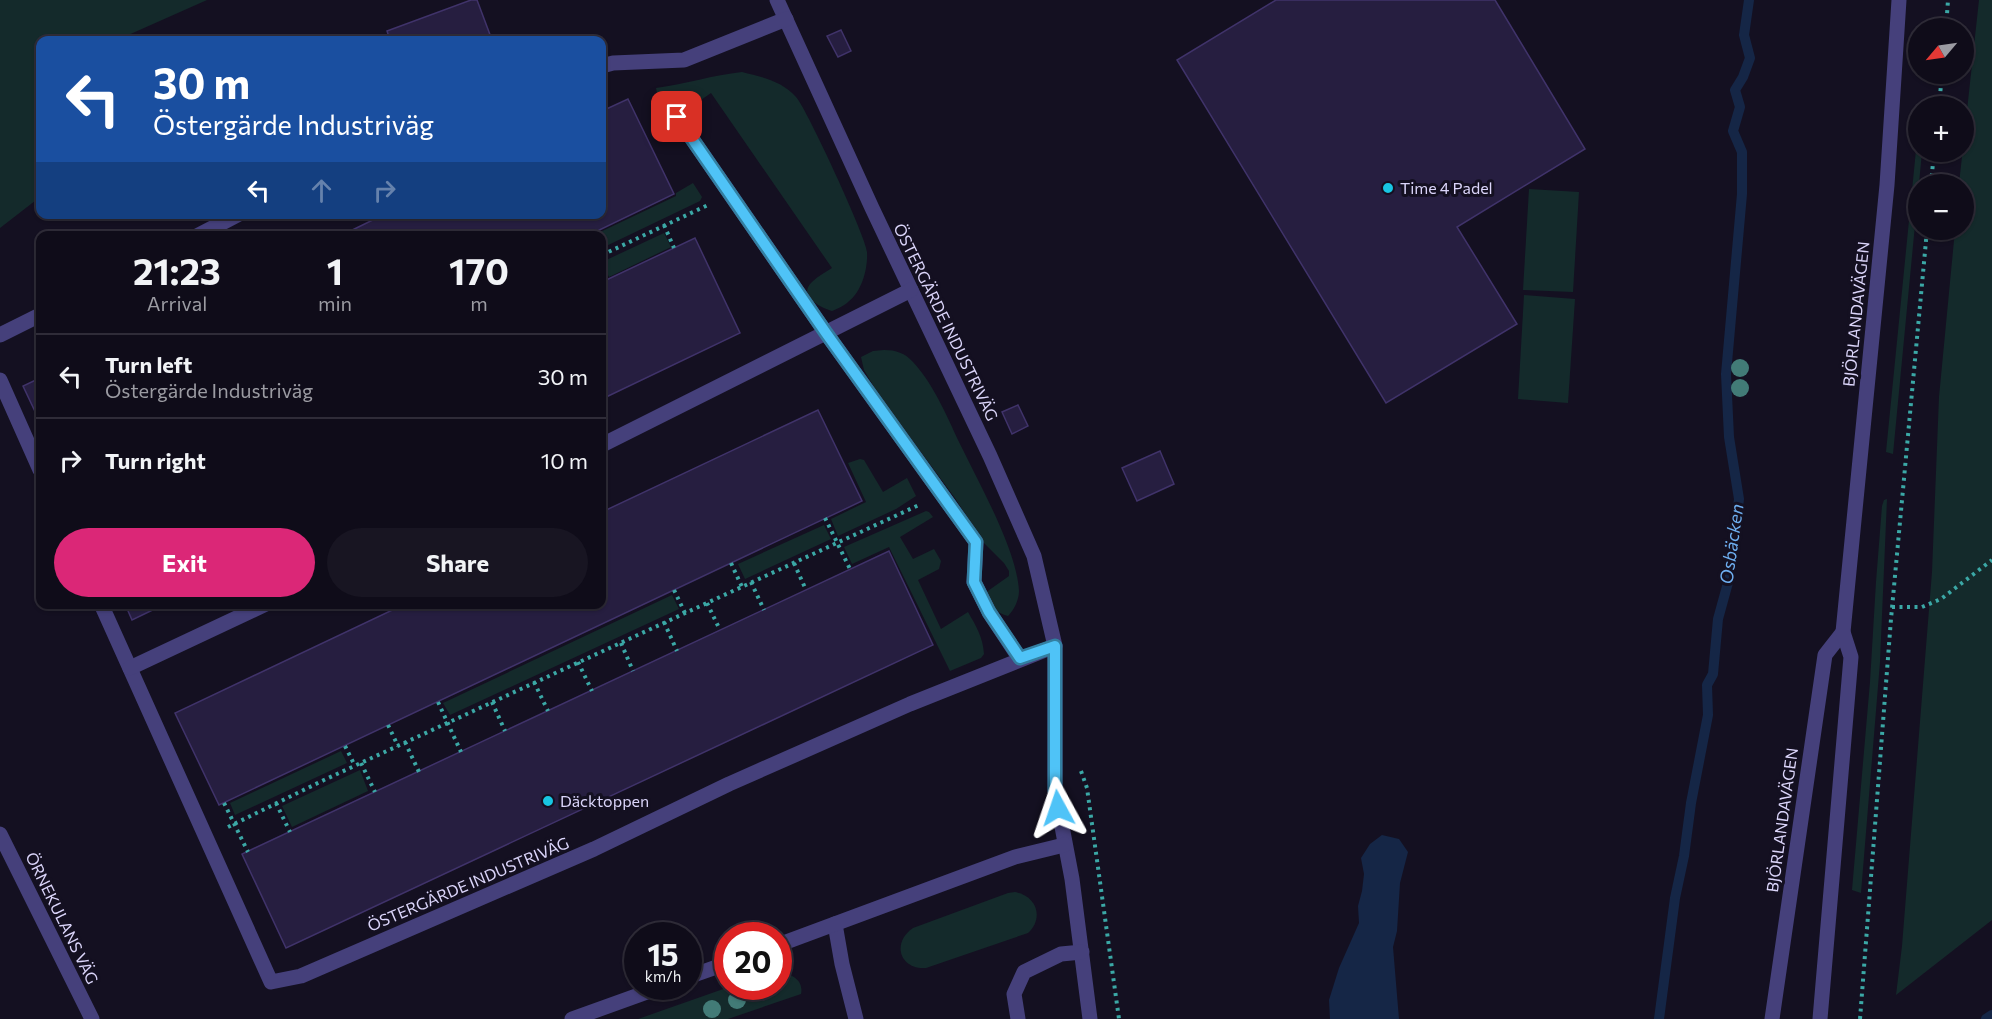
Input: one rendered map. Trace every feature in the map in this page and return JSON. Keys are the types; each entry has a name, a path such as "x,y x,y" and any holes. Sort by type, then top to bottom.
{"street":[{"name":"ÖSTERGÄRDE INDUSTRIVÄG","path":"777,0 990,456 1034,556 1055,646 1055,790 1072,879 1090,1019"},
{"name":"BJÖRLANDAVÄGEN","path":"1820,1019 1851,657 1843,632 1887,185 1899,0"},
{"path":"606,65 684,60 786,19"},
{"path":"677,117 826,333 976,542 974,582 989,612 1020,658"},
{"path":"207,231 229,219"},
{"path":"606,443 911,290"},
{"path":"0,335 36,317"},
{"path":"0,380 36,461"},
{"name":"ÖSTERGÄRDE INDUSTRIVÄG","path":"103,609 271,982 301,976 594,849 729,784 909,704 1055,646"},
{"path":"130,668 255,609"},
{"name":"BJÖRLANDAVÄGEN","path":"1772,1019 1825,655 1843,632"},
{"name":"ÖRNEKULANS VÄG","path":"0,834 92,1019"},
{"path":"792,940 1015,857 1064,845"},
{"path":"835,924 856,1019"},
{"path":"1018,1019 1014,994 1024,972 1061,954 1083,951"},
{"path":"572,1019 625,1000"}],"path":[{"path":"1947,18 1948,0"},
{"path":"606,253 731,195"},
{"path":"664,225 674,248"},
{"path":"1860,1019 1892,607 1926,240"},
{"path":"208,842 235,823 276,803 942,494"},
{"path":"825,519 850,569"},
{"path":"1892,607 1922,607 1941,599 1992,560"},
{"path":"731,563 742,586"},
{"path":"794,563 806,590"},
{"path":"751,582 764,610"},
{"path":"674,590 685,613"},
{"path":"707,603 720,630"},
{"path":"664,622 677,651"},
{"path":"621,643 633,671"},
{"path":"578,662 592,691"},
{"path":"534,682 548,711"},
{"path":"438,702 461,752"},
{"path":"492,702 505,731"},
{"path":"388,725 398,746"},
{"path":"405,742 418,771"},
{"path":"345,746 355,766"},
{"path":"361,763 375,792"},
{"path":"224,803 248,852"},
{"path":"276,803 290,832"}],"green space":[{"path":"0,0 207,0 126,36 36,36 36,200 0,228"},
{"path":"1979,0 1992,0 1992,920 1896,995 1902,946 1932,572 1939,397 1954,240 1974,240 1974,174 1960,174 1961,162 1974,162 1974,96 1969,96 1970,84 1974,84 1974,46"},
{"path":"742,72 778,83 796,97 823,148 864,242 867,258 860,286 853,298 832,311 812,301 807,292 812,282 832,268 711,93 682,112 671,113 661,102 656,88"},
{"path":"1915,162 1921,162 1920,174 1914,174"},
{"path":"693,183 702,197 700,201 606,246 606,231 602,231 676,196 676,193"},
{"path":"1529,189 1579,192 1573,292 1523,290"},
{"path":"1908,231 1908,240 1914,240 1893,454 1886,452"},
{"path":"664,233 671,247 609,277 606,271 606,260"},
{"path":"1524,295 1575,299 1568,403 1518,399"},
{"path":"873,351 896,351 907,356 928,382 997,519 1012,557 1019,591 1016,605 1008,616 994,608 985,593 1009,576 1009,571 983,542 955,498 880,397 864,370 861,357"},
{"path":"864,460 883,492 907,478 916,496 896,509 838,536 831,519 866,502 848,463"},
{"path":"1887,499 1880,662 1861,893 1852,890 1882,506 1884,500"},
{"path":"926,511 933,517 900,537 913,559 934,549 941,561 939,569 918,580 941,629 968,612 979,632 984,654 981,658 950,671 889,547 852,564 844,547"},
{"path":"824,525 831,539 745,579 738,564"},
{"path":"672,595 679,609 450,715 443,703"},
{"path":"341,751 347,763 235,815 230,803"},
{"path":"360,770 368,791 292,827 282,806"},
{"path":"1015,892 1029,898 1036,908 1036,921 1028,933 926,968 910,965 905,960 901,948 902,941 913,928"},
{"path":"792,976 801,985 801,994 792,997"},
{"path":"714,992 714,1000 783,1000 728,1019 638,1019 692,1000 702,1000 702,996"}],"water":[{"path":"1382,835 1399,839 1408,852 1400,883 1397,931 1393,947 1399,1019 1330,1019 1329,1000 1339,968 1359,923 1358,906 1364,874 1361,858 1370,844"}],"building":[{"path":"471,0 477,0 490,36 389,36 387,31"},
{"name":"Time 4 Padel","path":"1276,0 1495,0 1585,149 1457,227 1517,324 1386,403 1177,60"},
{"path":"841,30 851,51 838,57 827,36"},
{"path":"628,99 674,194 597,231 350,231 375,219 606,219 606,109"},
{"path":"695,238 740,333 606,397 606,280"},
{"path":"36,380 36,414 23,386"},
{"path":"1018,405 1028,426 1012,434 1002,412"},
{"path":"818,410 862,501 219,805 175,713 394,609 606,609 606,510"},
{"path":"1160,451 1174,484 1137,501 1122,468"},
{"path":"889,551 933,645 286,948 242,854"},
{"path":"127,609 155,609 132,620"}],"waterway":[{"name":"Osbäcken","path":"1659,1019 1675,898 1708,715 1707,685 1713,674 1718,619 1729,579 1739,499 1729,437 1726,374 1742,194 1742,152 1733,131 1740,107 1735,90 1750,58 1744,35 1749,0"},
{"path":"1986,1019 1992,1015"}],"place":[{"name":"Time 4 Padel","path":"1388,188"},
{"name":"Däcktoppen","path":"548,801"}],"route":[{"path":"677,117 826,333 976,542 974,582 989,612 1020,658 1055,646 1055,790 1058,808"}]}
